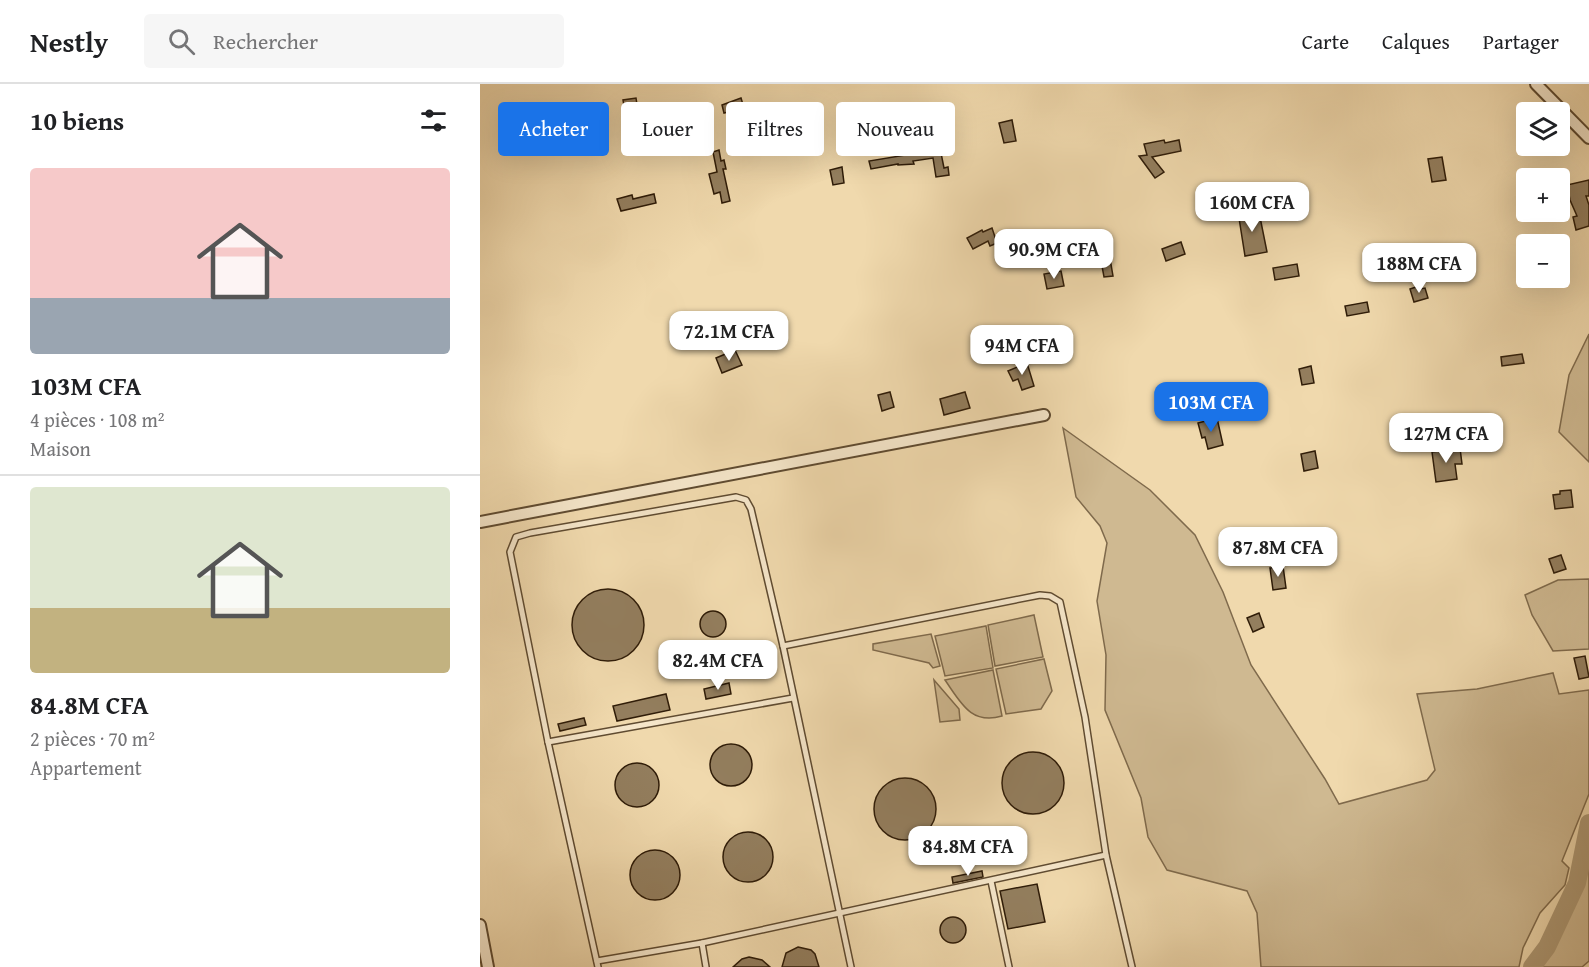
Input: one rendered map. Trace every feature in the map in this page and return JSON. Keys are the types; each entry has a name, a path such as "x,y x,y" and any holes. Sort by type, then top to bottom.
{"street":[{"path":"1536,84 1589,138"},
{"path":"480,522 1044,415"},
{"path":"480,925 488,967"}],"lane":[{"path":"851,967 838,912 783,645 751,509 746,500 736,497 516,537 510,552 548,741 597,964 702,943 838,912 1106,855"},
{"path":"783,645 1040,595 1050,596 1060,602 1085,717 1106,855 1132,967"},
{"path":"548,741 793,698"},
{"path":"991,880 1009,967"},
{"path":"702,943 706,967"}],"shaded area":[{"path":"1589,334 1589,462 1559,432 1569,375"},
{"path":"1063,428 1150,490 1195,535 1223,592 1251,665 1339,804 1427,780 1435,770 1417,694 1477,689 1553,673 1559,694 1589,690 1589,794 1562,861 1569,868 1565,885 1540,913 1523,948 1519,967 1261,967 1257,913 1247,891 1167,870 1148,837 1141,798 1105,710 1106,655 1097,601 1107,543 1100,526 1076,497"},
{"path":"1589,579 1589,649 1553,651 1532,615 1525,595 1558,580"},
{"path":"1034,615 1043,657 995,666 988,625"},
{"path":"986,626 993,668 945,676 935,636"},
{"path":"931,634 940,666 933,668 929,663 873,650 873,644"},
{"path":"1044,659 1052,691 1041,709 1006,714 996,669"},
{"path":"993,670 1002,716 991,718 975,715 962,704 945,680"},
{"path":"934,680 959,709 960,720 940,722"},
{"path":"1589,854 1589,961 1582,967 1540,967 1578,892"}],"building":[{"path":"636,98 637,102 623,102 623,100"},
{"path":"741,98 742,102 730,102"},
{"path":"726,104 726,112 724,113 722,105"},
{"path":"1012,120 1016,141 1004,143 999,123"},
{"path":"1164,140 1165,143 1179,140 1181,151 1152,157 1164,172 1155,178 1139,156 1147,155 1144,144"},
{"path":"719,150 721,161 724,160 726,169 723,169 730,201 722,203 720,192 714,194 709,174 717,172 714,152"},
{"path":"900,156 942,156 944,168 948,167 949,175 936,177 933,158 913,161 914,164 898,164 871,169 869,161"},
{"path":"1442,157 1446,180 1432,182 1428,159"},
{"path":"842,167 844,183 833,185 830,170"},
{"path":"1589,180 1589,196 1586,196 1589,205 1589,226 1576,230 1573,217 1577,216 1570,200 1570,184"},
{"path":"654,194 656,203 621,211 617,199 632,195 633,199"},
{"path":"1256,209 1256,212 1259,212 1267,252 1245,256 1239,218 1242,217 1241,211"},
{"path":"992,228 997,243 990,246 988,241 973,249 967,238 982,230 983,232"},
{"path":"1181,242 1185,254 1166,261 1162,249"},
{"path":"1108,247 1113,276 1104,277 1099,250"},
{"path":"1297,264 1299,276 1275,280 1273,268"},
{"path":"1061,271 1064,286 1047,289 1044,274"},
{"path":"1419,286 1420,289 1425,288 1428,298 1414,302 1410,289"},
{"path":"1367,302 1369,312 1347,316 1345,306"},
{"path":"735,350 742,365 722,373 716,358"},
{"path":"1522,354 1524,363 1502,366 1501,357"},
{"path":"1027,363 1034,386 1022,390 1018,379 1013,381 1008,371"},
{"path":"1311,366 1314,383 1302,385 1299,369"},
{"path":"890,392 894,407 882,411 878,395"},
{"path":"965,392 970,408 944,415 940,399"},
{"path":"1217,418 1223,445 1208,449 1198,423"},
{"path":"1460,448 1462,464 1455,464 1457,479 1436,482 1432,452"},
{"path":"1315,451 1318,468 1304,471 1301,454"},
{"path":"1571,490 1573,507 1555,509 1553,495 1560,494 1560,491"},
{"path":"1561,555 1566,569 1554,573 1549,559"},
{"path":"1283,566 1286,588 1273,590 1270,568"},
{"path":"608,589 628,595 638,605 644,625 638,645 628,655 608,661 588,655 578,645 572,625 578,605 588,595"},
{"path":"713,611 722,615 726,624 722,633 713,637 704,633 700,624 704,615"},
{"path":"1259,613 1264,627 1253,632 1247,618"},
{"path":"1585,656 1589,677 1579,679 1574,658"},
{"path":"729,683 731,694 706,699 704,689"},
{"path":"666,694 670,710 617,721 613,706"},
{"path":"584,718 586,725 560,731 558,724"},
{"path":"731,744 739,745 746,750 751,757 751,773 746,780 739,785 731,786 723,785 716,780 711,773 710,765 711,757 716,750 723,745"},
{"path":"1027,752 1039,752 1055,761 1062,771 1064,783 1062,795 1055,805 1039,814 1027,814 1016,809 1007,800 1002,789 1002,777 1007,766 1016,757"},
{"path":"637,763 652,770 659,785 652,800 637,807 622,800 615,785 622,770"},
{"path":"899,778 911,778 927,787 934,797 936,809 934,821 927,831 911,840 899,840 888,835 879,826 874,815 874,803 879,792 888,783"},
{"path":"743,832 753,832 766,839 773,852 773,862 766,875 753,882 743,882 734,878 727,871 723,862 723,852 727,843 734,836"},
{"path":"650,850 660,850 673,857 680,870 680,880 673,893 660,900 650,900 641,896 634,889 630,880 630,870 634,861 641,854"},
{"path":"982,871 983,877 953,883 952,877"},
{"path":"1037,884 1045,922 1008,929 1000,891"},
{"path":"953,917 962,921 966,930 962,939 953,943 944,939 940,930 944,921"},
{"path":"798,947 811,950 815,954 819,967 782,967 786,953"},
{"path":"749,957 762,960 770,967 733,967 742,959"}],"waterway":[{"path":"1532,967 1547,947 1577,883 1589,823"},
{"path":"1584,850 1589,850"}]}
